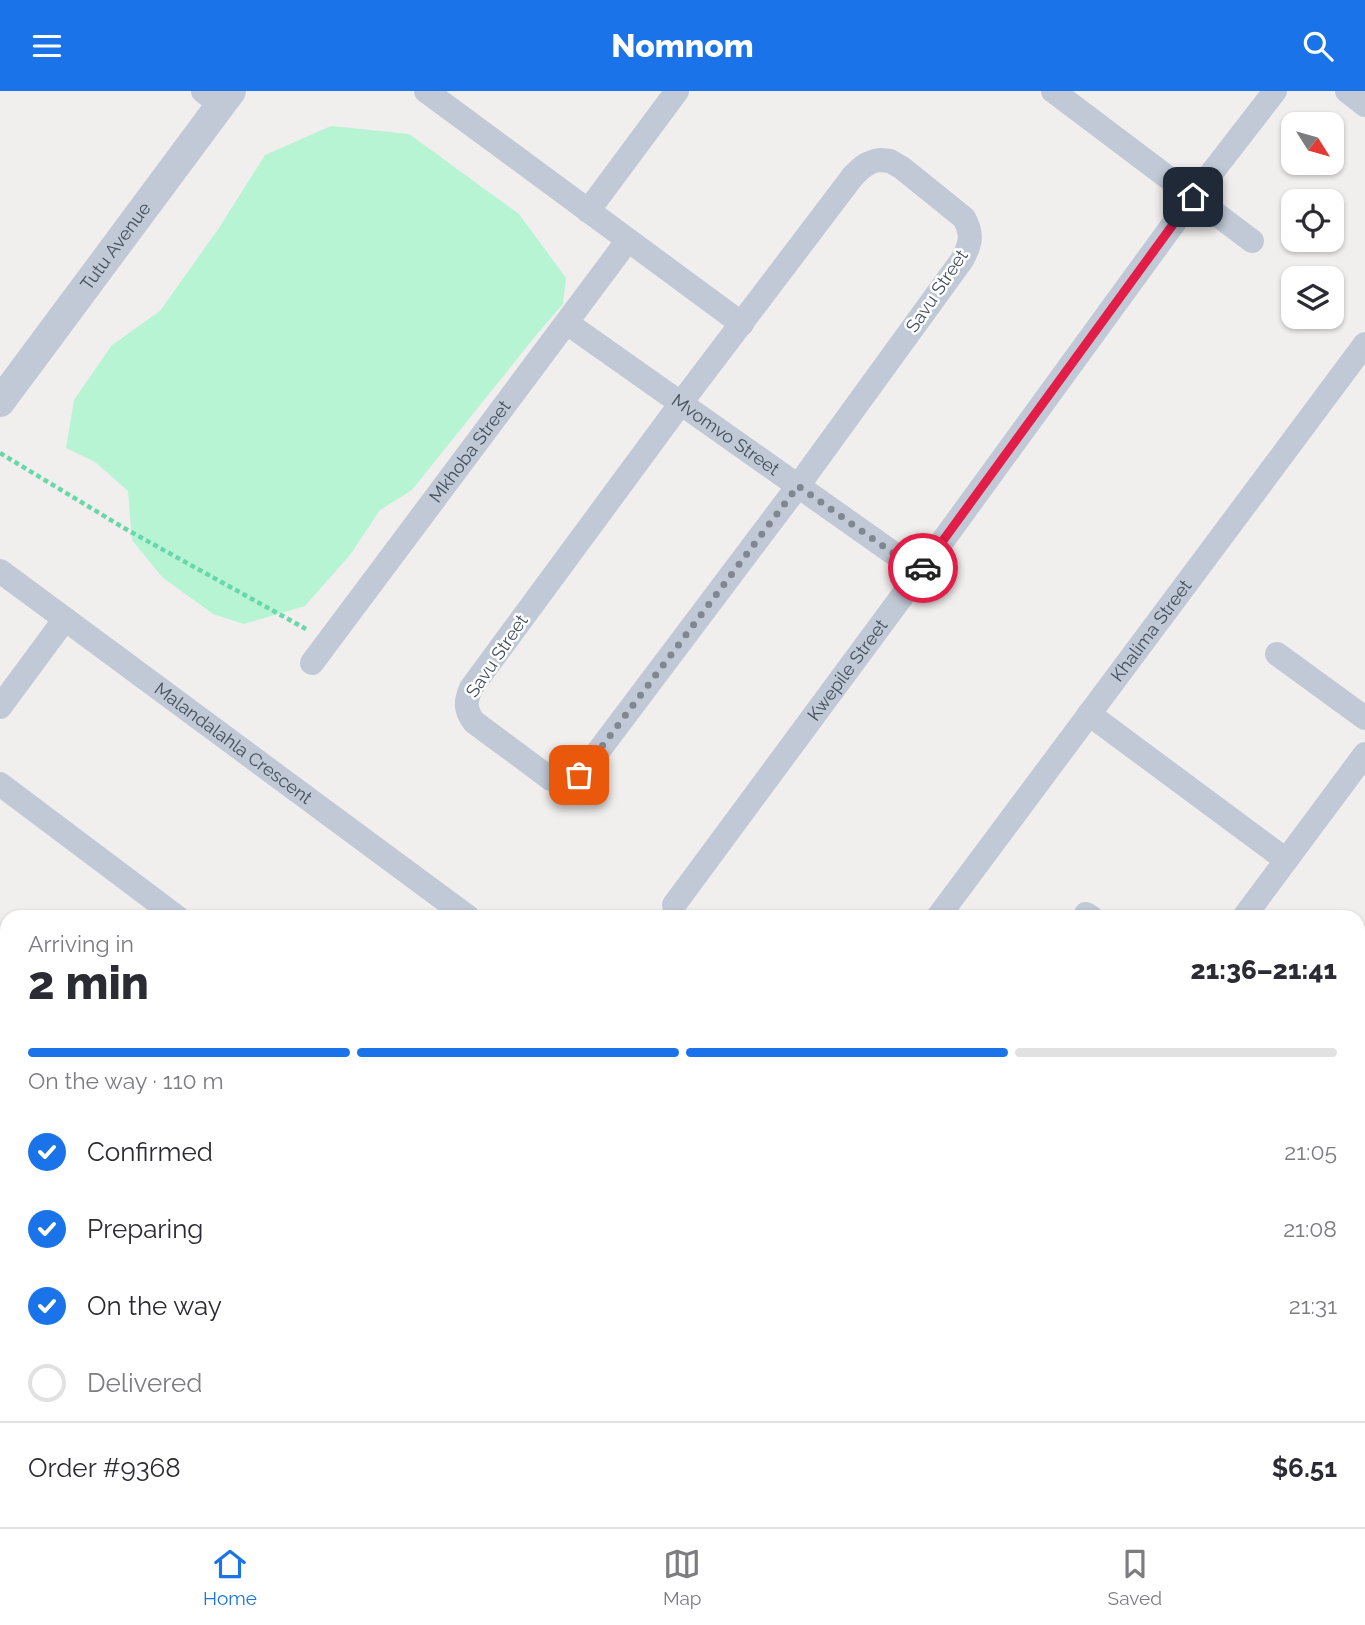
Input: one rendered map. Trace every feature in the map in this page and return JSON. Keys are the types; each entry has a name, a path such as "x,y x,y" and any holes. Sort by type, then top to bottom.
{"street":[{"path":"588,211 677,91"},
{"path":"1053,91 1252,241"},
{"name":"Kwepile Street","path":"674,905 1193,197 1275,91"},
{"path":"1347,91 1365,105"},
{"path":"441,95 588,211 741,324"},
{"name":"Tutu Avenue","path":"0,402 218,96"},
{"name":"Savu Street","path":"871,161 890,161 902,168 964,218 969,227 969,247 962,260 798,486 584,770 572,780 560,782 551,779 474,722 467,713 468,696 480,676 741,324 853,176 871,161"},
{"name":"Mkhoba Street","path":"312,663 628,240"},
{"name":"Mvomvo Street","path":"567,323 920,572"},
{"name":"Khalima Street","path":"943,910 1365,344"},
{"name":"Malandalahla Crescent","path":"0,571 459,910"},
{"path":"0,707 65,619"},
{"path":"1277,654 1365,718"},
{"path":"1089,714 1286,860"},
{"path":"1249,910 1365,754"},
{"path":"0,784 168,910"}],"path":[{"path":"0,453 124,528 328,642"}],"green space":[{"path":"331,126 409,134 519,214 566,278 563,304 412,490 380,510 350,555 305,606 244,624 213,614 162,577 132,540 128,491 95,462 66,448 74,400 112,345 160,311 219,228 265,155"}],"way so far":[{"path":"579,775 798,486 920,572 923,568"}],"route":[{"path":"923,568 1193,197"}]}
